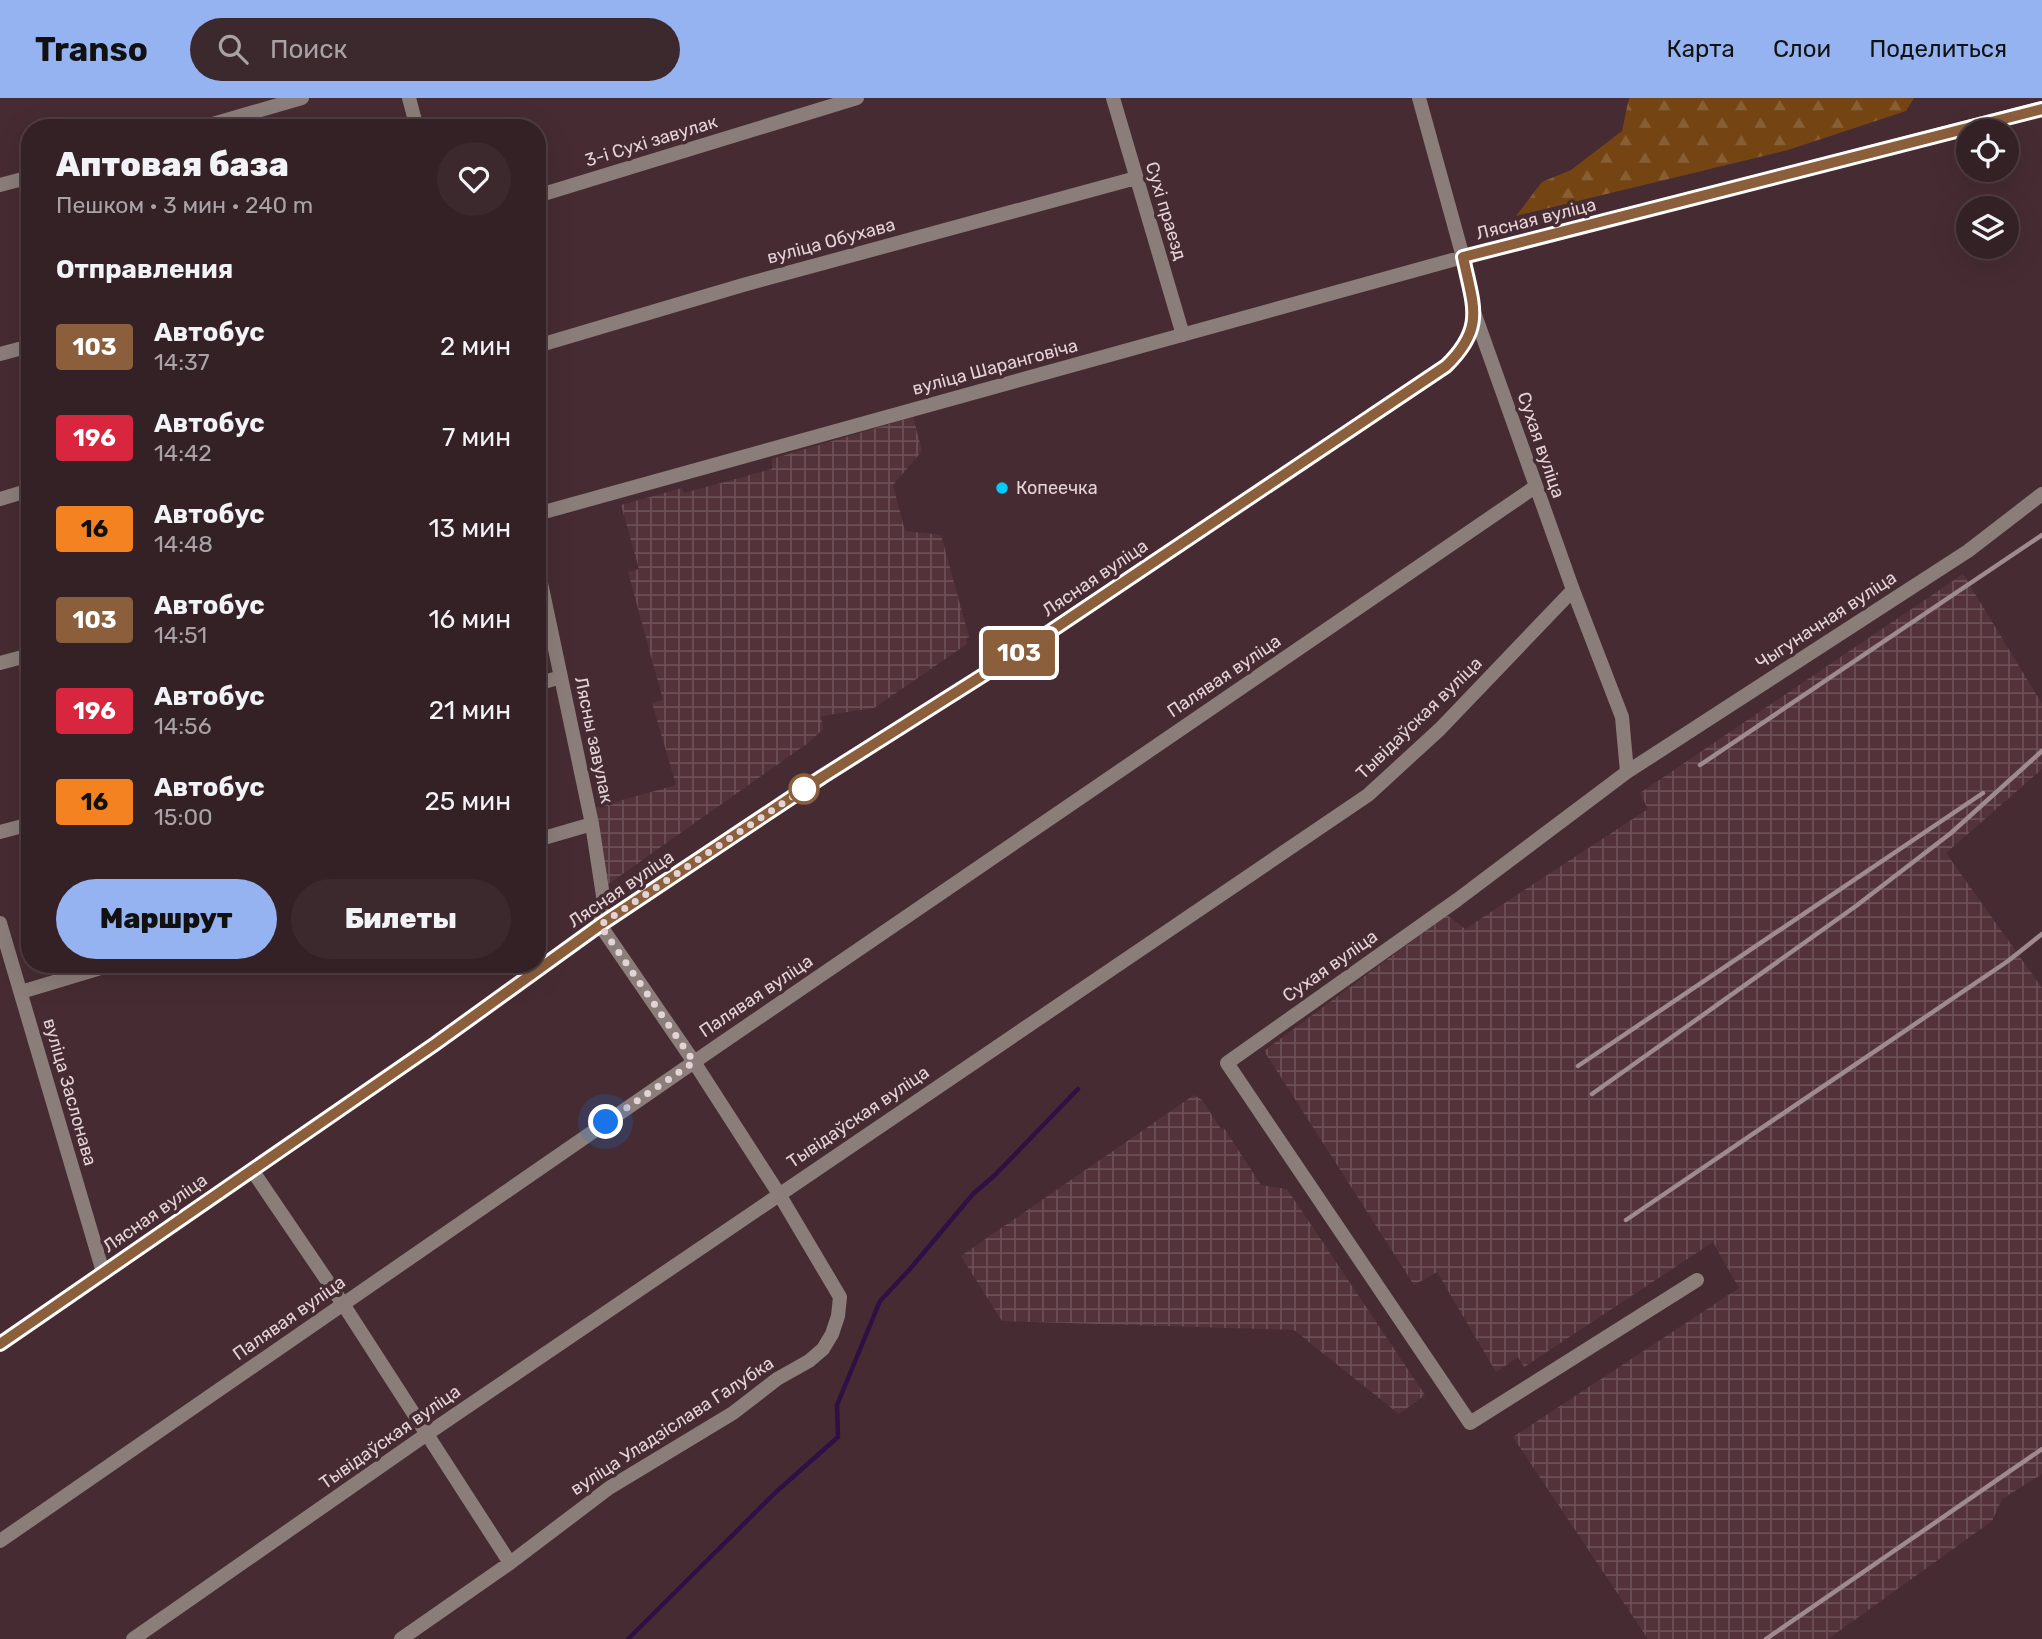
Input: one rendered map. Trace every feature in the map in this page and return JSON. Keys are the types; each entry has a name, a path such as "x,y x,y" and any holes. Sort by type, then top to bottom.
{"main road":[{"name":"Лясная вуліца","path":"546,964 822,777 1015,655 1446,366 1469,339 1474,312 1463,257 2042,108"},
{"name":"Лясная вуліца","path":"0,1344 533,973"}],"street":[{"path":"230,119 302,98"},
{"path":"409,98 415,119"},
{"name":"3-і Сухі завулак","path":"546,193 857,98"},
{"name":"Сухі праезд","path":"1113,98 1183,335"},
{"path":"1419,98 1463,257"},
{"name":"вуліца Обухава","path":"546,343 743,285 1136,178"},
{"path":"0,185 21,179"},
{"name":"вуліца Шаранговіча","path":"546,512 1463,257"},
{"name":"Сухая вуліца","path":"1474,312 1535,487 1622,717 1627,772 1457,900 1227,1063 1471,1423 1697,1280"},
{"path":"0,354 21,348"},
{"name":"Палявая вуліца","path":"0,1541 1535,487"},
{"path":"0,499 21,493"},
{"name":"Чыгуначная вуліца","path":"1627,772 1968,551 2042,494"},
{"name":"Тывідаўская вуліца","path":"133,1639 427,1434 1368,795 1440,729 1573,590"},
{"name":"Лясны завулак","path":"546,606 592,824 603,897 600,925"},
{"path":"0,663 21,657"},
{"path":"546,681 561,677"},
{"path":"546,837 592,824"},
{"path":"0,832 21,826"},
{"name":"вуліца Заслонава","path":"0,923 103,1272"},
{"name":"вуліца Уладзіслава Галубка","path":"401,1639 510,1563 608,1488 733,1413 777,1379 808,1361 823,1349 838,1316 840,1297 779,1194 694,1062 600,925"},
{"path":"21,992 84,973"},
{"path":"252,1170 343,1304 510,1563"}],"shaded area":[{"path":"913,417 922,451 893,485 905,531 941,535 969,637 966,638 967,644 874,708 821,716 823,729 808,743 607,885 594,808 676,785 652,703 663,700 628,572 639,569 621,505 682,488 684,493 772,469 772,459"},
{"path":"1963,574 2042,704 2042,769 1946,853 2042,988 2042,1474 2002,1499 1992,1521 1828,1639 1648,1639 1513,1437 1739,1288 1713,1242 1524,1367 1518,1357 1496,1372 1437,1272 1414,1285 1264,1051 1447,915 1465,929 1648,809 1640,793"},
{"path":"1194,1095 1202,1100 1221,1129 1224,1128 1261,1185 1287,1189 1425,1395 1399,1414 1294,1330 1002,1321 961,1256"}],"green space":[{"path":"1629,98 1914,98 1906,111 1788,150 1516,216 1542,182 1571,170 1622,131"}],"waterway":[{"path":"628,1639 776,1492 838,1437 837,1405 880,1301 973,1194 995,1175 1078,1089"}],"railway":[{"path":"1700,765 2042,535"},
{"path":"1592,1094 1856,906 1951,833 2042,751"},
{"path":"1578,1066 1983,793"},
{"path":"1626,1220 2008,961 2042,934"},
{"path":"1766,1639 2042,1449"}],"bus line":[{"name":"103","path":"546,964 822,777 1015,655 1446,366 1469,339 1474,312 1463,257 2042,109"},
{"name":"103","path":"0,1344 533,973"}],"place":[{"name":"Копеечка","path":"1002,488"}],"route":[{"path":"606,1122 694,1062 600,925 804,789"}]}
